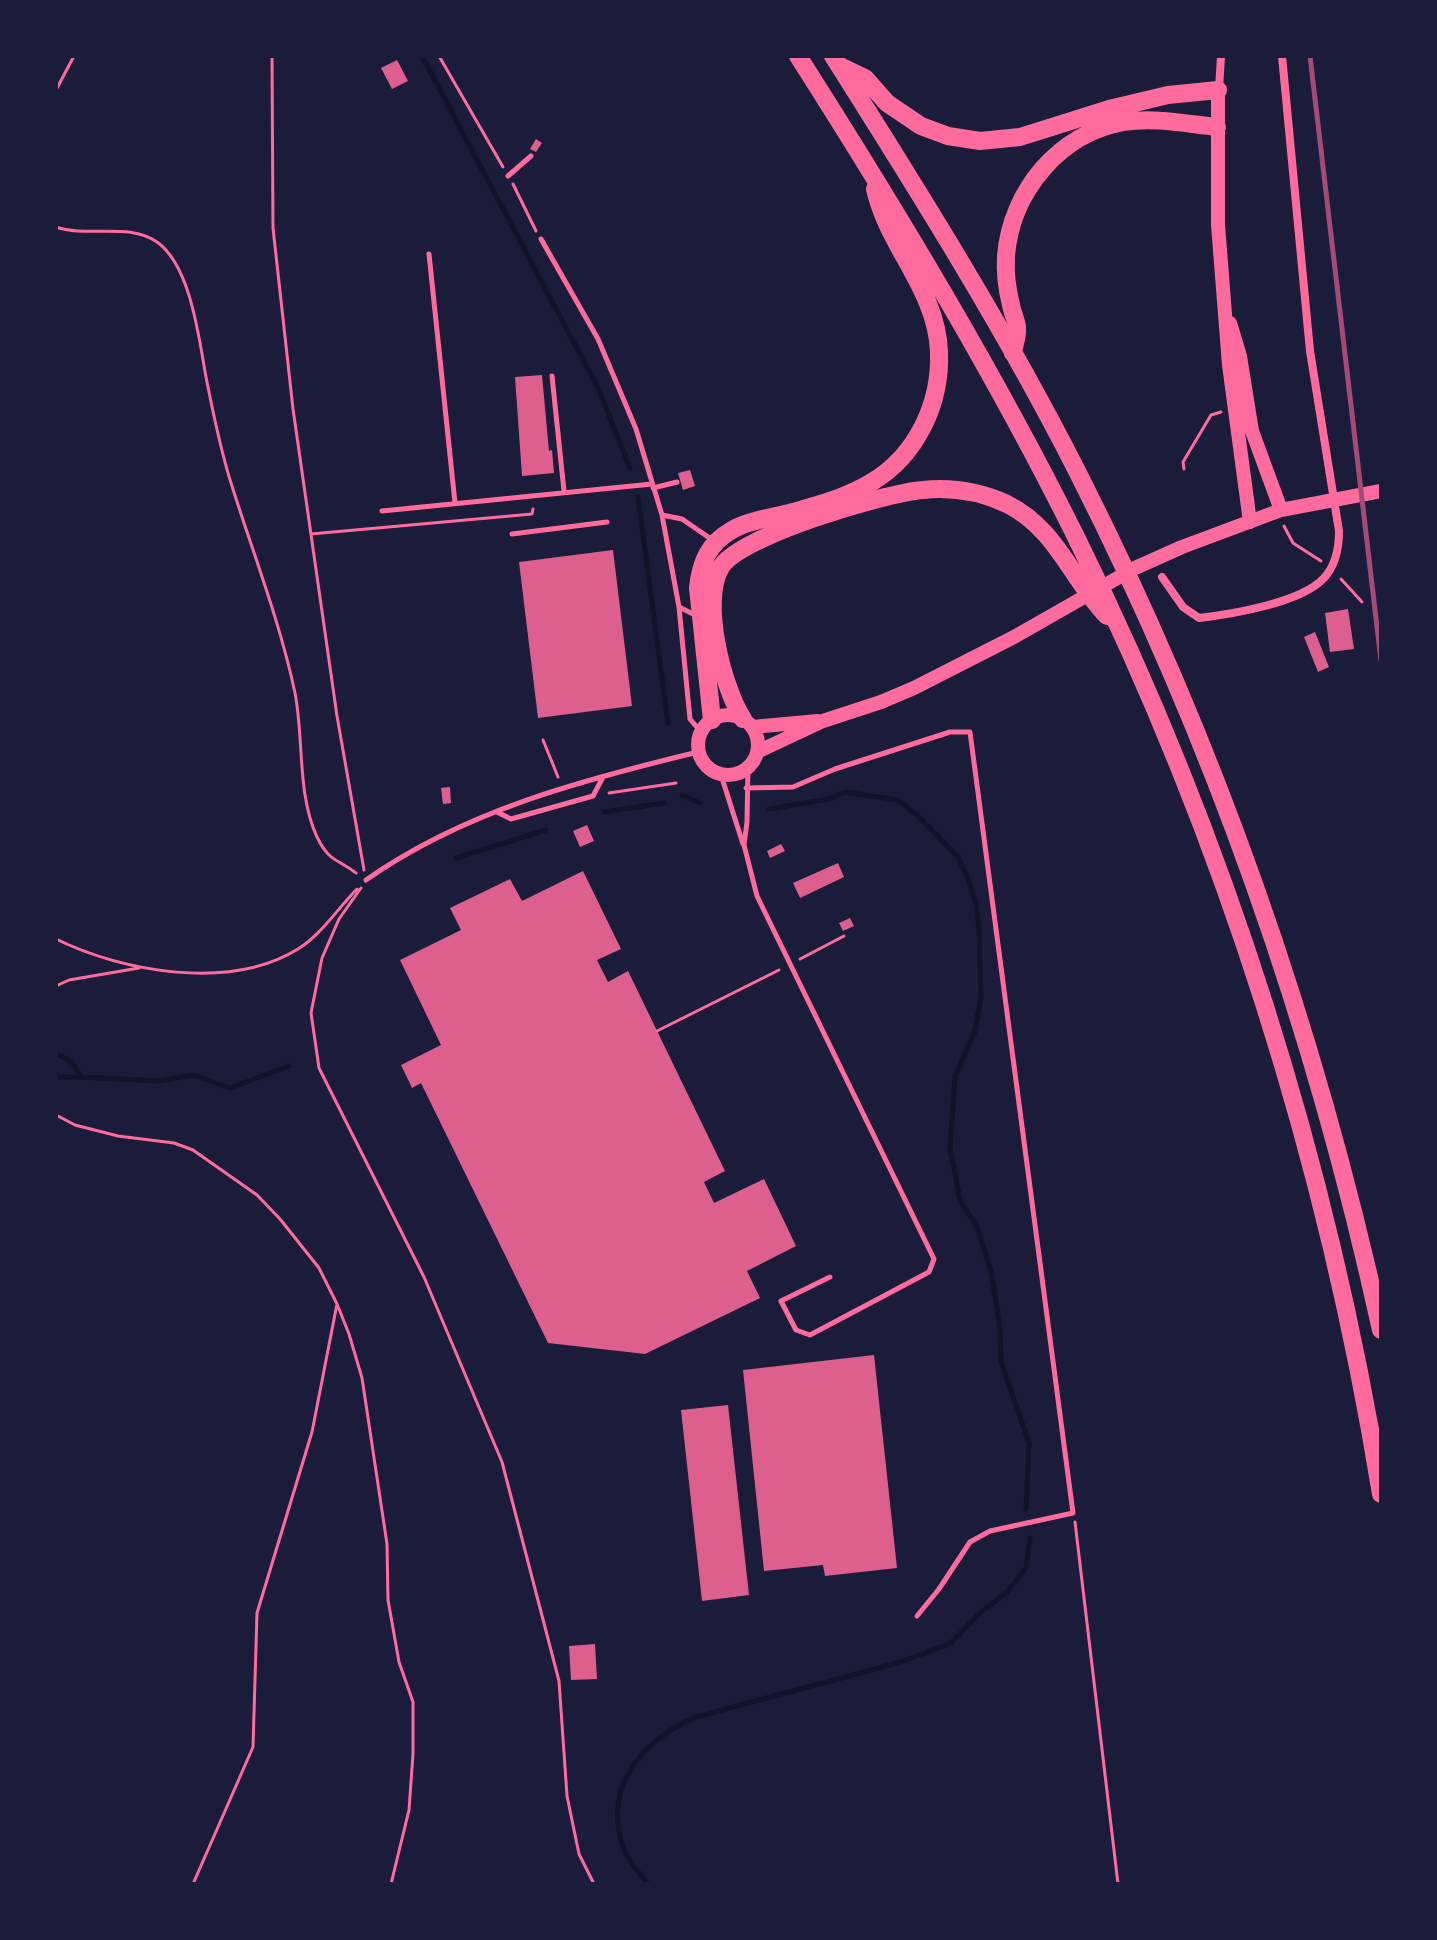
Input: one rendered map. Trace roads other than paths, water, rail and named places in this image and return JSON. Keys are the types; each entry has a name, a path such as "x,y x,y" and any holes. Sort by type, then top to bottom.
{"highway":[{"path":"798,56 963,326 1012,414 1079,543 1162,727 1213,858 1289,1092 1340,1289 1381,1494"},
{"path":"836,60 865,78 887,103 921,126 948,136 980,141 1020,137 1109,109 1168,95 1218,90"},
{"path":"836,60 1013,353 1080,476 1144,612 1238,837 1289,986 1329,1116 1381,1330"},
{"path":"1013,353 1017,329 1008,294 1008,245 1021,199 1043,169 1079,139 1125,122 1217,127"},
{"path":"706,726 698,588 700,572 715,542 730,530 820,504 873,481 896,464 911,446 931,408 939,370 937,332 930,305 881,216 872,175"},
{"path":"747,723 730,696 713,616 714,584 720,569 737,551 760,539 884,497 923,490 956,490 983,495 1020,511 1058,546 1092,600 1118,628"}],"street":[{"path":"1221,56 1217,127 1218,225 1234,409 1250,522"},
{"path":"1162,577 1183,607 1199,618 1259,608 1314,586 1339,544 1310,351 1282,56"},
{"path":"1224,307 1237,340 1252,431 1281,510"},
{"path":"823,721 747,723 722,716 706,726 698,752 705,765 721,775 740,773 748,767 757,752 823,721 914,688 1045,620 1135,568 1182,547 1281,510 1381,491"},
{"path":"747,723 756,734 757,752"}],"lane":[{"path":"508,176 531,156"},
{"path":"541,239 598,339 636,429 662,515 679,607 690,719 706,726"},
{"path":"429,254 455,503"},
{"path":"552,376 564,491"},
{"path":"382,511 538,493 677,482"},
{"path":"662,515 682,519 715,542"},
{"path":"512,534 607,522"},
{"path":"679,607 702,619"},
{"path":"746,788 793,787 835,769 950,732 970,732 1073,1513 990,1531 970,1542 917,1616"},
{"path":"366,880 396,859 452,829 527,798 698,752"},
{"path":"744,845 748,767"},
{"path":"721,775 757,896 934,1259 929,1272 810,1335 796,1330 781,1301 830,1277"},
{"path":"496,812 511,819 593,796 603,777"}],"waterway":[{"path":"422,56 599,390 630,468"},
{"path":"638,497 668,723"},
{"path":"769,809 829,799 845,792 898,800 958,857 967,876 976,904 979,929 981,997 975,1031 955,1077 950,1148 960,1200 977,1227 991,1271 1000,1327 1001,1362 1029,1443 1026,1509"},
{"path":"682,795 700,803"},
{"path":"604,812 664,803"},
{"path":"456,858 546,830"},
{"path":"56,1053 73,1063 80,1077 159,1081 193,1075 230,1088 289,1066"},
{"path":"56,1077 80,1077"},
{"path":"648,1884 626,1854 619,1831 618,1809 622,1789 642,1754 676,1727 696,1717 901,1662 951,1643 980,1613 1008,1591 1026,1568 1030,1538"}],"railway":[{"path":"1310,56 1381,661"}]}
